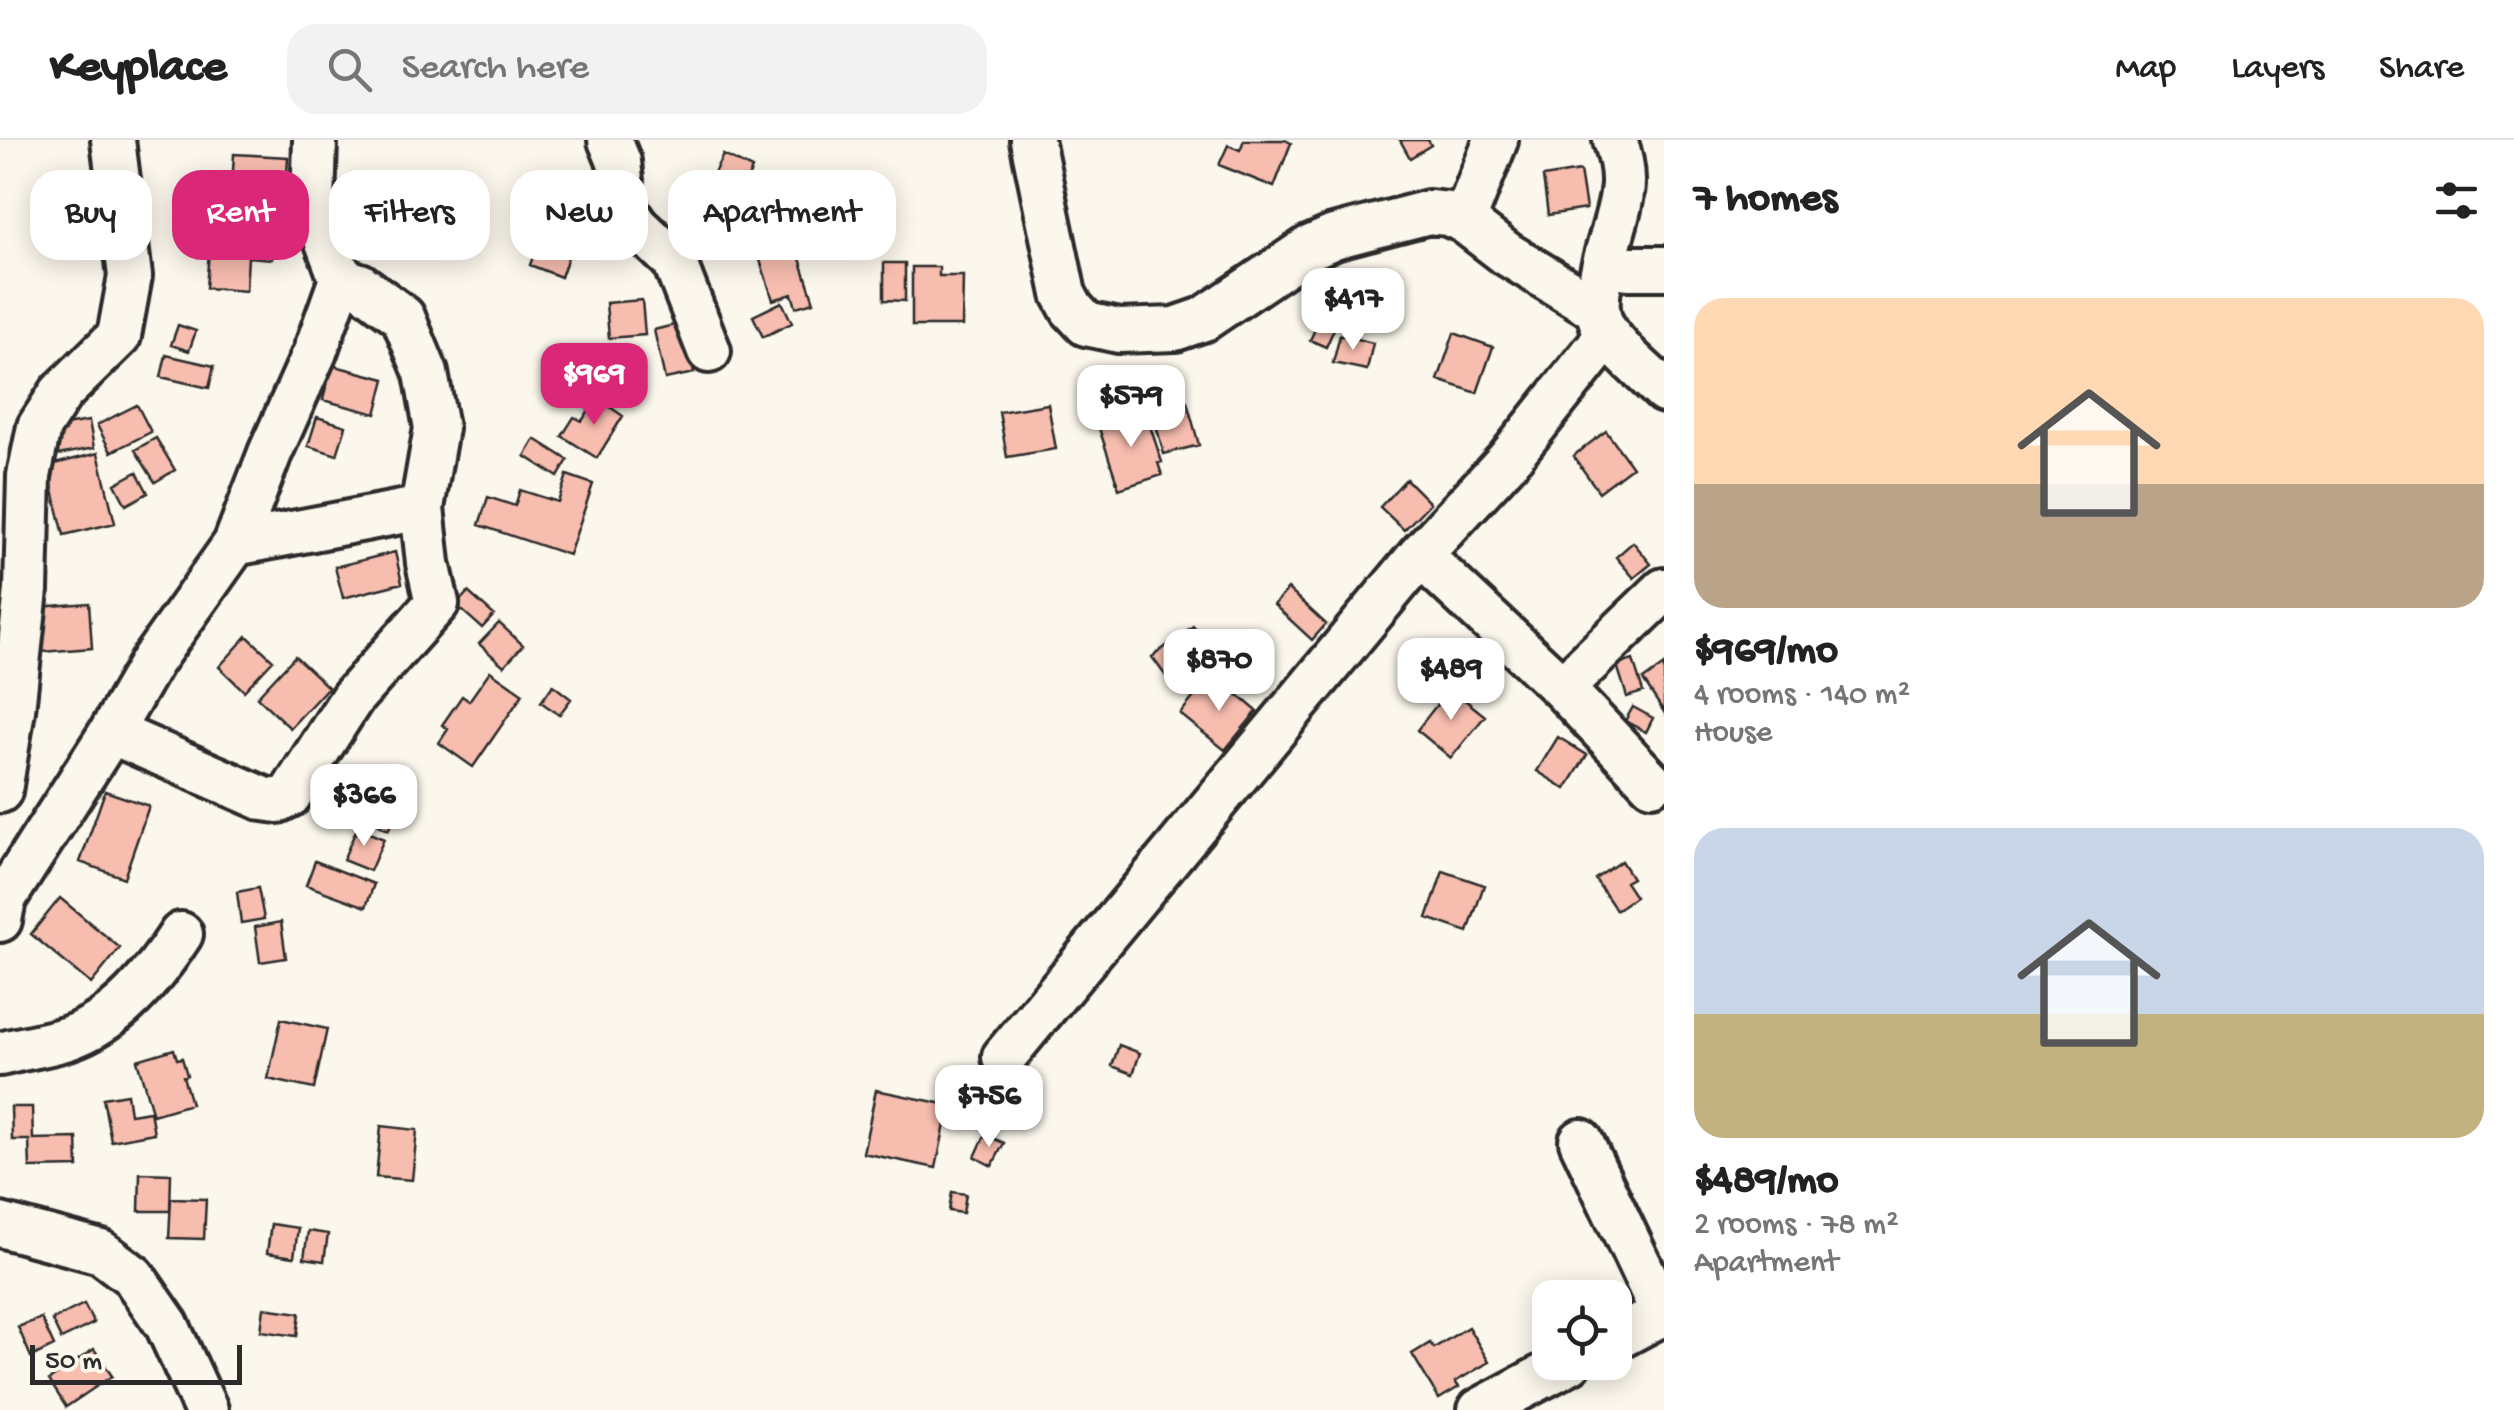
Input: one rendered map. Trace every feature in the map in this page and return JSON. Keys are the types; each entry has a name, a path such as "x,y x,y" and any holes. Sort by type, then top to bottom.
{"street":[{"path":"0,791 26,590 29,476 39,427 61,393 119,336 130,276 113,140"},
{"path":"2,910 152,660 235,544 315,352 341,279 313,205 315,140"},
{"path":"1032,140 1064,294 1086,324 1144,332 1175,329 1204,320 1309,248 1334,237 1429,212 1448,214 1464,221 1602,322 1664,391"},
{"path":"1464,221 1496,140"},
{"path":"1004,1056 1420,555 1508,460 1602,322 1604,265 1623,193 1624,175 1615,140"},
{"path":"622,147 623,200 628,212 674,261 709,351"},
{"path":"1604,265 1664,268"},
{"path":"111,732 264,799 278,801 290,795 352,698 437,603 422,508 436,428 426,373 404,317 360,285 341,279"},
{"path":"235,544 422,508"},
{"path":"1420,555 1562,688 1652,784"},
{"path":"1562,688 1664,590"},
{"path":"0,857 2,910"},
{"path":"0,1054 70,1037 115,1014 154,972 180,934"},
{"path":"1581,1140 1663,1316 1632,1331"},
{"path":"0,1225 100,1252 132,1276 167,1325 206,1410"},
{"path":"1480,1410 1536,1380"}],"building":[{"path":"1244,140 1291,143 1274,187 1219,165 1228,145 1240,150"},
{"path":"1400,140 1428,140 1431,145 1410,158"},
{"path":"234,154 288,157 287,170 233,170"},
{"path":"723,155 752,169 752,170 716,170"},
{"path":"1580,171 1586,209 1548,215 1543,177"},
{"path":"208,260 248,260 246,291 206,288"},
{"path":"532,260 567,260 561,277 530,265"},
{"path":"760,260 800,260 814,302 796,307 792,294 773,300"},
{"path":"884,263 905,263 905,301 884,300"},
{"path":"912,267 939,267 939,276 963,276 962,326 912,326"},
{"path":"1329,299 1344,306 1326,347 1310,340"},
{"path":"642,300 645,335 609,338 606,303"},
{"path":"782,302 792,323 763,337 753,316"},
{"path":"682,323 694,373 665,379 654,330"},
{"path":"178,325 196,331 189,351 171,345"},
{"path":"1454,333 1493,347 1477,393 1438,380"},
{"path":"1340,335 1373,343 1367,370 1333,363"},
{"path":"166,355 214,366 209,388 161,377"},
{"path":"331,365 385,379 376,414 323,400"},
{"path":"597,398 623,416 597,458 562,436 574,417 582,421"},
{"path":"1187,402 1199,445 1164,454 1152,411"},
{"path":"1048,404 1056,449 1007,457 999,412"},
{"path":"137,405 151,432 111,452 97,425"},
{"path":"1141,410 1162,462 1158,463 1162,475 1119,489 1098,425"},
{"path":"317,417 346,426 337,455 308,446"},
{"path":"89,421 94,448 53,456 48,428"},
{"path":"1606,431 1632,467 1599,492 1573,456"},
{"path":"156,438 175,470 155,482 135,450"},
{"path":"535,439 568,460 558,477 525,456"},
{"path":"98,453 115,523 64,535 47,466"},
{"path":"137,472 148,493 126,505 115,484"},
{"path":"567,475 593,484 569,555 479,525 488,497 515,506 520,490 558,502"},
{"path":"1406,479 1430,503 1404,530 1380,507"},
{"path":"1633,542 1651,564 1634,578 1616,557"},
{"path":"395,552 402,583 343,598 335,567"},
{"path":"1288,589 1326,624 1312,640 1274,605"},
{"path":"468,592 494,615 482,628 456,605"},
{"path":"89,603 92,648 42,652 38,607"},
{"path":"499,623 523,645 504,666 479,644"},
{"path":"1193,626 1209,649 1195,659 1203,670 1176,690 1152,657"},
{"path":"247,636 273,660 244,691 219,667"},
{"path":"295,656 328,687 290,728 257,697"},
{"path":"1633,660 1643,692 1627,697 1617,665"},
{"path":"1664,665 1664,712 1643,680"},
{"path":"490,671 523,694 473,767 439,743 448,729 442,725 462,696 469,701"},
{"path":"1205,683 1218,693 1226,685 1257,711 1225,750 1180,714"},
{"path":"553,685 571,699 559,715 541,702"},
{"path":"1450,688 1485,716 1451,758 1417,730"},
{"path":"1633,707 1653,718 1646,732 1625,721"},
{"path":"1558,737 1587,755 1566,789 1537,771"},
{"path":"360,769 407,795 388,830 341,805"},
{"path":"105,791 149,806 124,878 80,862"},
{"path":"357,828 384,839 370,871 343,860"},
{"path":"315,861 374,884 366,907 306,885"},
{"path":"1621,861 1632,878 1625,882 1635,897 1616,910 1595,879"},
{"path":"1443,871 1484,885 1468,932 1427,918"},
{"path":"258,888 264,919 241,923 237,892"},
{"path":"60,898 120,948 91,984 31,934"},
{"path":"281,922 286,958 260,962 255,927"},
{"path":"281,1019 327,1029 314,1089 268,1079"},
{"path":"1119,1045 1140,1053 1133,1074 1112,1066"},
{"path":"174,1049 177,1059 182,1058 191,1104 153,1115 137,1060"},
{"path":"876,1090 949,1105 936,1168 863,1153"},
{"path":"127,1094 130,1114 150,1111 154,1133 111,1141 103,1098"},
{"path":"11,1107 32,1107 33,1139 77,1138 78,1167 30,1168 29,1140 12,1140"},
{"path":"381,1126 417,1130 412,1180 376,1177"},
{"path":"985,1135 1004,1143 992,1166 975,1157"},
{"path":"140,1173 171,1174 170,1211 139,1211"},
{"path":"952,1192 966,1194 963,1213 949,1211"},
{"path":"171,1198 206,1199 204,1239 169,1238"},
{"path":"271,1224 298,1228 294,1257 267,1253"},
{"path":"308,1231 328,1234 324,1261 304,1258"},
{"path":"84,1304 94,1323 61,1339 52,1320"},
{"path":"264,1308 300,1313 297,1336 261,1331"},
{"path":"41,1318 54,1346 31,1357 18,1327"},
{"path":"1468,1327 1489,1362 1455,1382 1459,1387 1439,1399 1412,1354 1430,1343 1434,1348"},
{"path":"94,1349 112,1376 66,1407 49,1380"}]}
